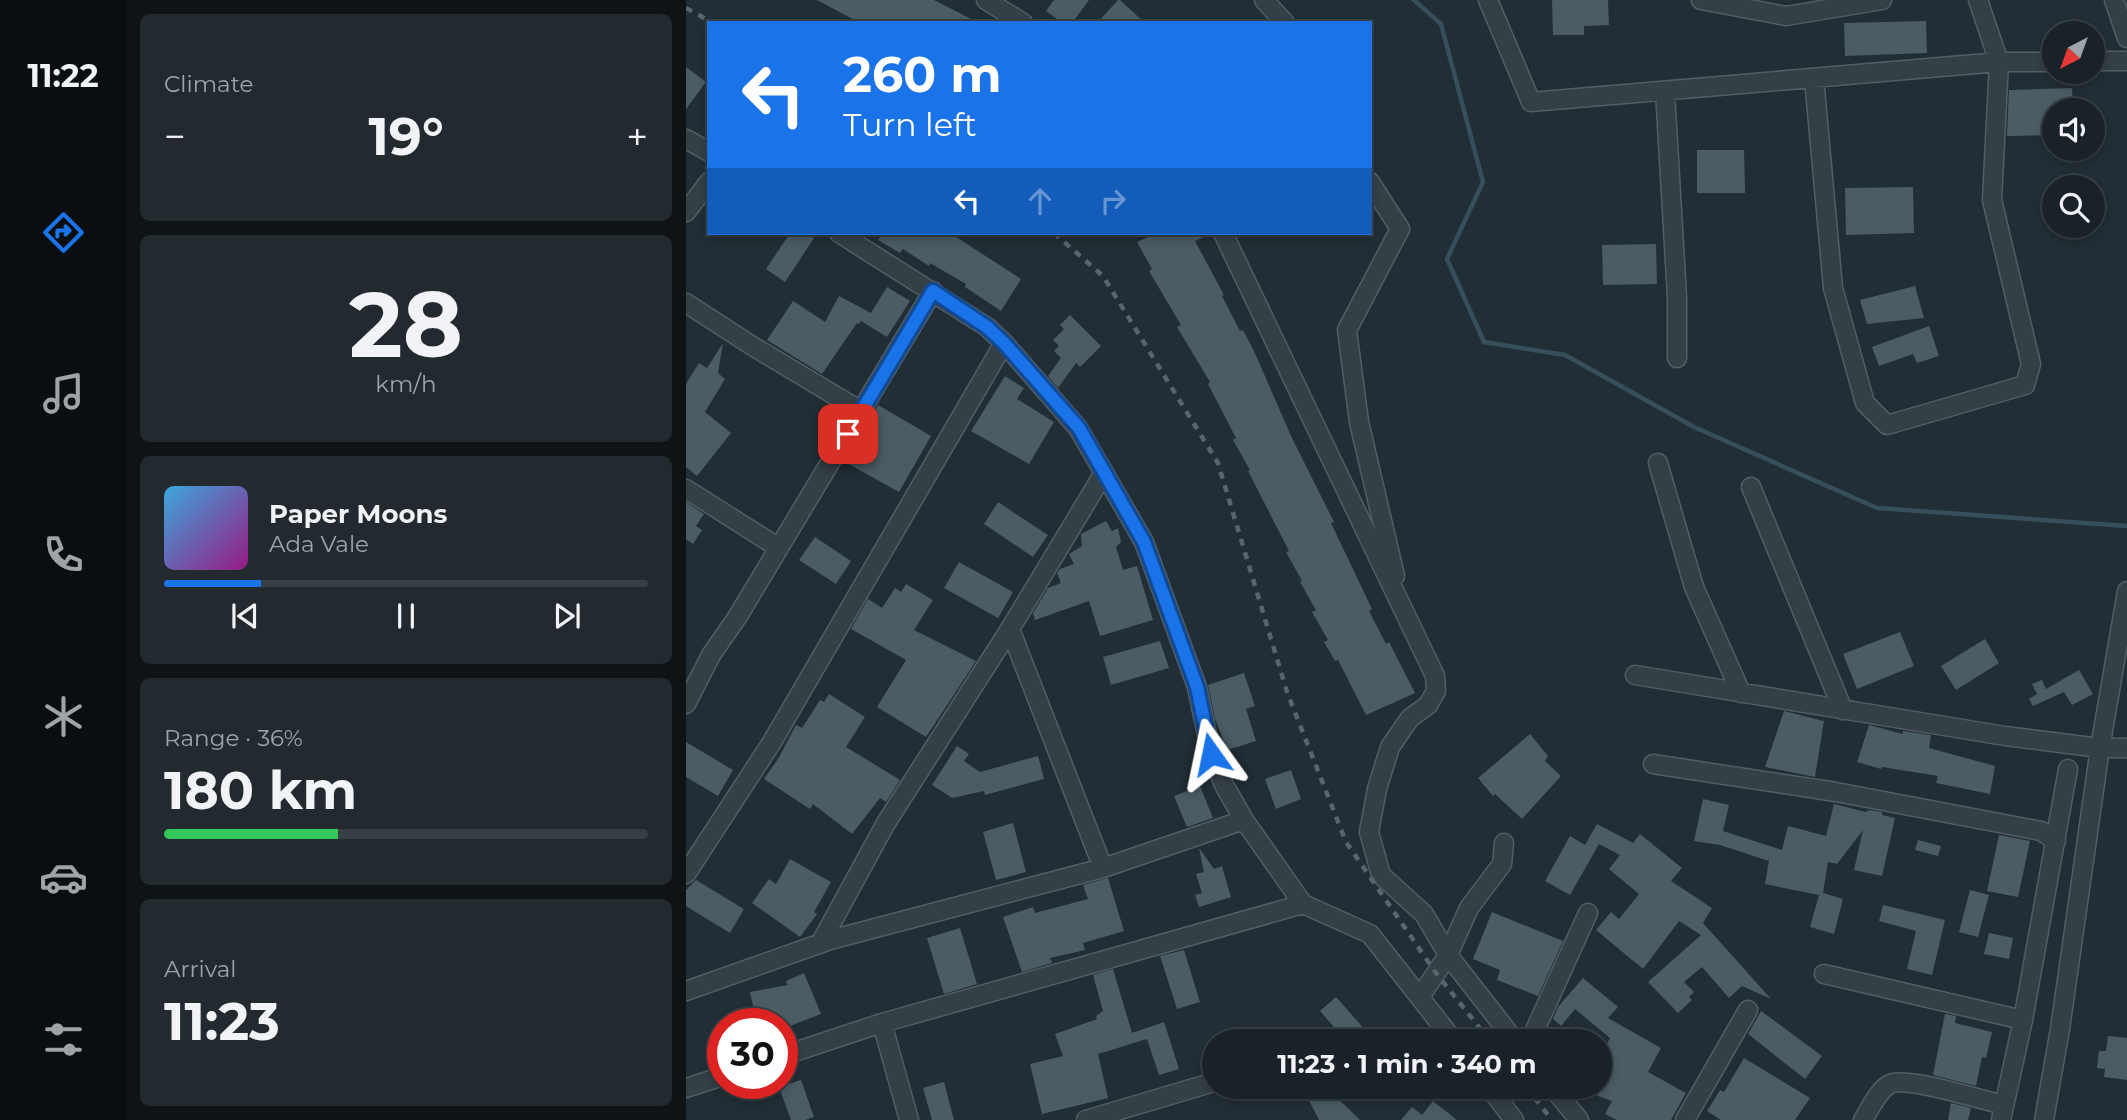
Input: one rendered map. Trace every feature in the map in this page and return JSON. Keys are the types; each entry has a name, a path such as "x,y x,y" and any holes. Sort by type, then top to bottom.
{"street":[{"path":"986,0 1020,21"},
{"path":"1264,0 1283,21"},
{"path":"1488,0 1531,102 1999,62 2042,62"},
{"path":"1701,0 1786,16 1882,0"},
{"path":"1814,78 1833,288 1865,403 1887,425 2025,385 2031,364 1992,200 1999,62 1978,0"},
{"path":"2113,0 2127,38"},
{"path":"2105,61 2127,61"},
{"path":"1665,90 1678,358"},
{"path":"686,139 707,151"},
{"path":"686,212 707,185"},
{"path":"1372,185 1400,229 1347,330 1359,422 1404,610"},
{"path":"842,235 987,327 1079,428 1144,542 1197,687 1211,754 1224,785 1244,820 1303,904 1370,934 1445,1029"},
{"path":"1224,235 1435,676 1436,691 1428,705 1410,718 1390,747 1377,789 1369,832 1381,875 1424,914 1448,955 1507,1029"},
{"path":"686,704 692,684 738,616 933,291"},
{"path":"686,303 861,411"},
{"path":"686,874 772,742 1004,343"},
{"path":"1658,463 1693,587 1741,693"},
{"path":"820,944 886,823 1010,629 1104,473"},
{"path":"1751,487 1843,710"},
{"path":"686,489 779,548"},
{"path":"2044,1120 2060,1029 2100,748 2127,591"},
{"path":"1010,629 1103,868"},
{"path":"1635,676 2005,736 2100,748 2127,748"},
{"path":"1653,764 1836,792 2041,831 2056,841"},
{"path":"1863,1120 1888,1084 1906,1081 2002,1113 2023,1020 2068,769"},
{"path":"686,991 820,944 1103,868 1244,820"},
{"path":"1420,997 1448,955 1469,908 1502,864 1504,843"},
{"path":"798,1051 882,1023 1303,904"},
{"path":"1535,1029 1588,913"},
{"path":"1824,974 2023,1020"},
{"path":"1685,1120 1748,1010"},
{"path":"882,1023 909,1120"},
{"path":"686,1088 707,1081"},
{"path":"1086,1120 1202,1086"},
{"path":"1498,1099 1514,1120"},
{"path":"1562,1099 1579,1120"}],"building":[{"path":"817,0 934,0 975,21 856,21"},
{"path":"1054,0 1089,0 1073,21 1060,21 1046,11"},
{"path":"1120,0 1143,21 1099,21"},
{"path":"1552,0 1608,0 1609,25 1584,26 1584,35 1553,35"},
{"path":"1926,21 1927,53 1845,56 1844,23"},
{"path":"686,67 706,82 686,109"},
{"path":"2072,88 2072,98 2042,98 2042,135 2007,136 2009,90"},
{"path":"1697,150 1744,150 1745,193 1697,193"},
{"path":"1913,187 1914,233 1846,235 1845,188"},
{"path":"789,235 809,235 814,238 785,282 766,269"},
{"path":"882,235 953,235 1021,279 1001,311 965,287 966,284 930,263 929,266 903,249 900,253 878,240"},
{"path":"1153,235 1208,235 1195,241 1240,331 1243,330 1254,351 1292,438 1334,522 1331,523 1372,609 1369,611 1386,644 1389,642 1415,693 1366,715 1338,660 1335,661 1324,642 1328,640 1312,612 1316,610 1300,582 1302,581 1286,552 1289,551 1248,471 1250,470 1233,440 1236,438 1208,384 1210,382 1177,327 1181,325 1149,271 1152,269 1137,242"},
{"path":"1656,244 1657,284 1603,285 1602,245"},
{"path":"1915,286 1924,318 1867,324 1860,300"},
{"path":"887,287 910,301 887,337 861,321 857,323 822,374 767,340 793,301 825,322 839,296 871,313"},
{"path":"1070,315 1101,346 1080,367 1076,363 1058,388 1048,376 1061,358 1054,351 1059,346 1053,340 1064,329 1060,325"},
{"path":"1929,326 1939,356 1917,363 1913,354 1879,366 1872,347"},
{"path":"723,343 718,373 725,379 705,412 731,433 697,476 686,467 686,384 699,363 707,368"},
{"path":"1005,376 1024,388 1017,399 1054,422 1029,464 971,431"},
{"path":"878,405 931,436 899,492 845,462"},
{"path":"686,502 704,514 696,526 702,530 693,544 686,539"},
{"path":"998,502 1048,535 1033,557 984,524"},
{"path":"1106,521 1112,531 1118,528 1121,542 1116,547 1123,570 1137,566 1153,620 1100,636 1089,601 1035,620 1033,613 1048,588 1061,583 1057,573 1060,569 1074,564 1069,554 1082,546 1081,534"},
{"path":"815,537 851,561 836,584 799,560"},
{"path":"959,562 1013,592 998,618 944,588"},
{"path":"906,584 933,600 914,630 976,661 926,737 877,707 906,660 851,629 868,599 882,608 895,588 901,592"},
{"path":"1900,632 1914,666 1857,689 1843,654"},
{"path":"1985,639 1999,663 1956,690 1941,666"},
{"path":"1160,641 1169,668 1111,685 1103,657"},
{"path":"2079,670 2093,694 2072,705 2064,692 2033,706 2029,699 2037,694 2032,684 2042,680 2046,689"},
{"path":"1244,673 1255,706 1246,709 1256,741 1227,750 1215,719 1208,685"},
{"path":"829,694 865,717 846,747 900,780 886,802 880,798 852,834 813,804 810,809 764,779 796,725 802,728 820,700 824,702"},
{"path":"1784,711 1824,721 1815,777 1765,767"},
{"path":"1869,725 1903,734 1903,731 1931,735 1929,748 1995,766 1990,794 1936,783 1938,776 1882,767 1881,769 1857,762"},
{"path":"1530,734 1548,756 1545,761 1561,776 1522,819 1495,794 1493,796 1478,778"},
{"path":"686,742 733,770 718,796 686,777"},
{"path":"957,746 969,754 964,761 980,772 1038,756 1044,779 985,795 984,791 952,798 932,785"},
{"path":"1291,770 1301,799 1276,809 1265,779"},
{"path":"1200,786 1213,818 1187,827 1174,796"},
{"path":"1703,799 1729,805 1723,831 1782,850 1788,826 1826,836 1834,804 1866,812 1882,812 1882,815 1895,818 1882,876 1854,870 1863,830 1837,864 1828,862 1823,893 1843,899 1834,934 1810,927 1819,895 1765,884 1769,861 1720,845 1694,841"},
{"path":"1013,823 1026,872 996,880 983,832"},
{"path":"1597,824 1633,843 1640,834 1682,868 1671,881 1712,908 1703,923 1771,999 1742,986 1729,998 1702,967 1684,982 1694,992 1689,997 1692,1000 1678,1013 1648,982 1701,935 1679,921 1643,969 1596,930 1611,912 1619,919 1639,894 1609,869 1620,855 1599,844 1570,895 1545,881 1570,836 1585,845"},
{"path":"1999,835 2030,841 2018,897 1987,891"},
{"path":"1918,840 1941,846 1938,856 1915,850"},
{"path":"1199,848 1214,869 1222,866 1231,897 1199,907 1195,895 1202,893 1196,874 1204,872"},
{"path":"790,859 831,882 814,912 817,914 800,937 752,903 769,879 776,884"},
{"path":"1108,878 1124,931 1083,943 1085,950 1050,958 1052,963 1022,972 1003,917 1033,907 1035,913 1088,899 1083,885"},
{"path":"696,880 744,909 730,933 686,906 686,890"},
{"path":"1970,890 1989,895 1978,937 1959,932"},
{"path":"1883,905 1945,920 1932,975 1907,969 1916,931 1879,921"},
{"path":"1492,912 1563,941 1538,996 1497,980 1500,970 1473,959"},
{"path":"960,928 977,984 944,994 927,938"},
{"path":"1989,933 2013,938 2009,959 1984,954"},
{"path":"1184,950 1200,1002 1177,1009 1160,956"},
{"path":"1113,969 1132,1033 1164,1022 1179,1069 1159,1075 1147,1039 1098,1054 1108,1098 1042,1114 1030,1064 1063,1056 1055,1034 1097,1019 1096,1016 1103,1011 1093,975"},
{"path":"804,973 821,1014 798,1023 798,1008 754,1008 750,992 788,985 786,981"},
{"path":"1583,978 1618,1007 1608,1018 1661,1048 1648,1072 1686,1093 1671,1120 1617,1120 1605,1114 1612,1101 1607,1099 1612,1099 1612,1029 1599,1029 1575,1009 1561,1026 1553,1019 1558,1007"},
{"path":"1336,997 1364,1029 1336,1029 1320,1011"},
{"path":"1761,1011 1822,1056 1805,1079 1748,1034"},
{"path":"1945,1014 1956,1016 1955,1023 1992,1032 1986,1058 1982,1057 1976,1086 1933,1075"},
{"path":"2108,1036 2127,1038 2127,1080 2104,1077 2105,1069 2097,1068 2099,1051 2106,1051"},
{"path":"1744,1058 1810,1098 1795,1120 1721,1120 1707,1111 1720,1090 1724,1092"},
{"path":"801,1080 814,1117 791,1120 783,1099 798,1099 798,1081"},
{"path":"944,1082 954,1120 932,1120 923,1088"},
{"path":"1308,1099 1338,1099 1360,1120 1319,1120"},
{"path":"1433,1101 1457,1120 1401,1120 1412,1107 1422,1115"},
{"path":"1951,1103 1971,1108 1968,1120 1948,1120"}],"waterway":[{"path":"1414,0 1441,24 1483,182 1447,259 1484,342 1565,355 1694,427 1877,508 2127,526"}],"railway":[{"path":"686,8 709,21"},
{"path":"1056,235 1103,276 1218,463 1287,692 1346,842 1436,973 1480,1029"},
{"path":"1535,1099 1552,1120"}],"route":[{"path":"848,434 933,291 987,327 1079,428 1144,542 1197,687 1211,754"}]}
